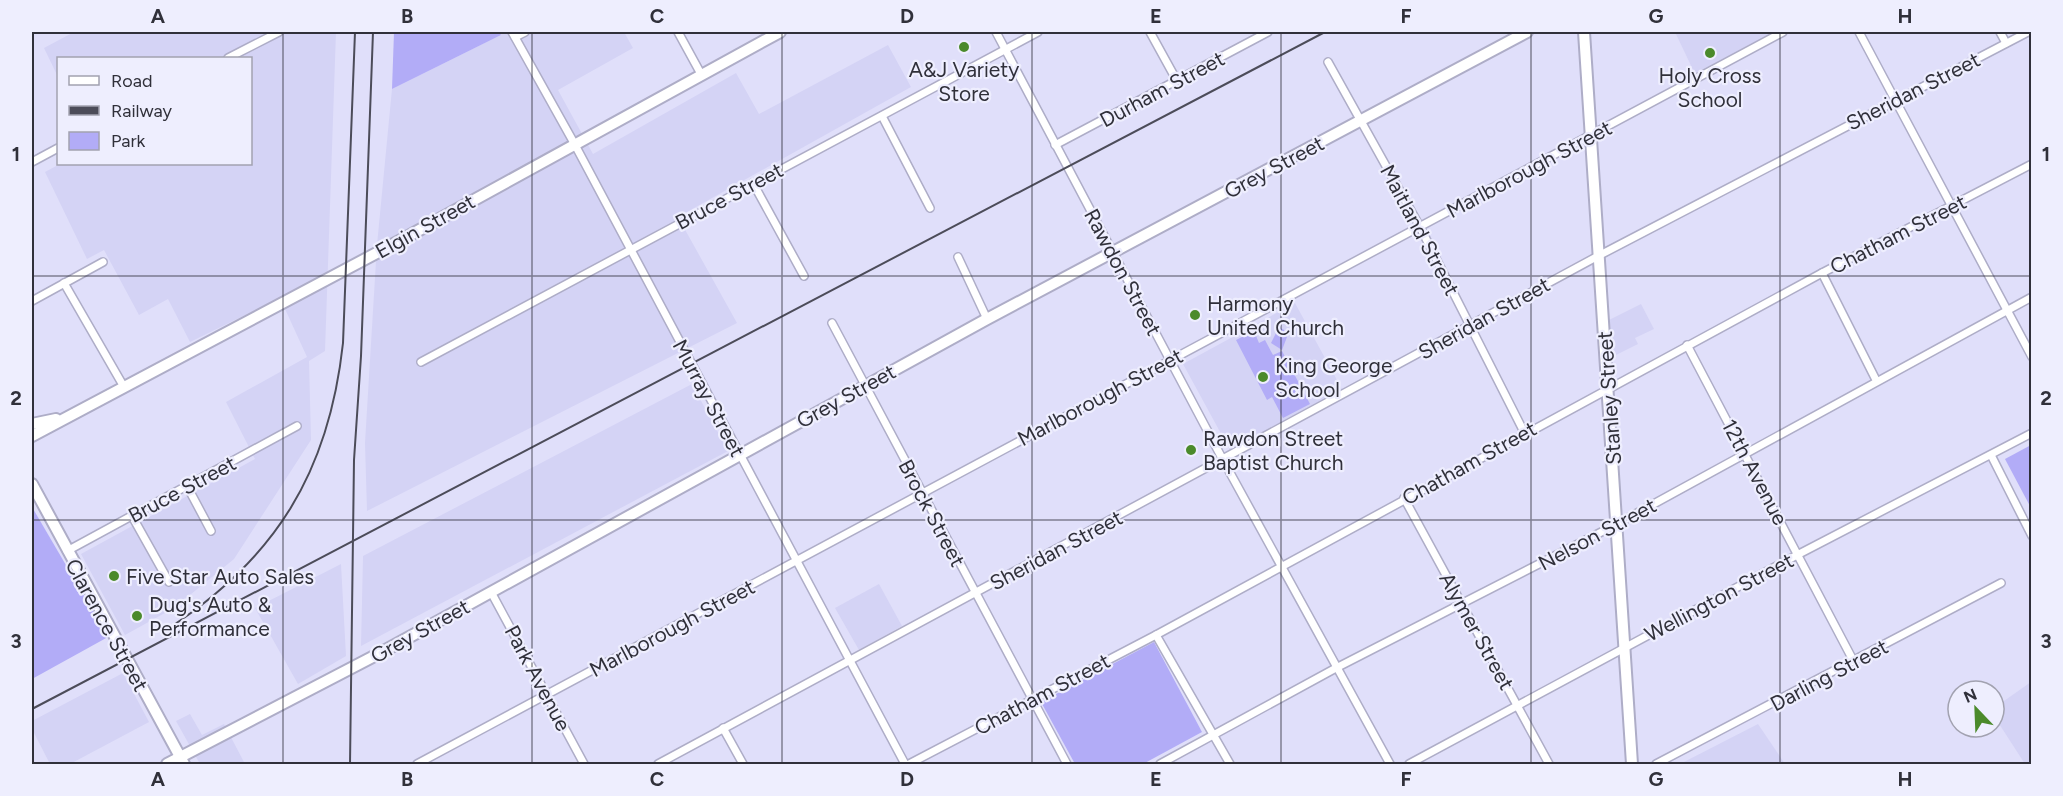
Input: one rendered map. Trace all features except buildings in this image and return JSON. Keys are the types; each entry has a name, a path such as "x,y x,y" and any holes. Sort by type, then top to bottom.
{"street":[{"path":"230,57 279,32"},
{"path":"514,34 525,32"},
{"path":"678,32 701,74"},
{"name":"Elgin Street","path":"32,436 403,239 574,143 780,32"},
{"name":"Rawdon Street","path":"996,32 1223,460 1390,765"},
{"name":"Bruce Street","path":"421,362 1038,32"},
{"path":"1150,32 1177,81"},
{"name":"Durham Street","path":"1055,145 1268,32"},
{"name":"Grey Street","path":"167,765 182,761 987,319 1527,32"},
{"name":"Stanley Street","path":"1584,32 1632,765"},
{"name":"Marlborough Street","path":"417,765 1783,32"},
{"path":"1859,32 1950,208 2031,357"},
{"path":"2000,32 2006,43"},
{"name":"Sheridan Street","path":"658,765 850,659 1600,255 2028,32"},
{"name":"Murray Street","path":"514,34 907,765"},
{"name":"Maitland Street","path":"1328,62 1420,227 1524,432"},
{"path":"882,116 930,208"},
{"path":"32,162 57,149"},
{"name":"Chatham Street","path":"907,765 1156,635 1524,432 2031,164"},
{"path":"753,183 804,276"},
{"path":"958,257 987,319"},
{"path":"32,301 103,262"},
{"path":"1822,273 1876,380"},
{"path":"64,283 124,387"},
{"name":"Nelson Street","path":"1160,765 1336,668 1463,605 1617,524 2031,297"},
{"name":"Brock Street","path":"832,323 1067,765"},
{"name":"12th Avenue","path":"1687,345 1854,662"},
{"name":"Elgin Street","path":"32,424 68,417"},
{"name":"Bruce Street","path":"67,551 297,426"},
{"name":"Wellington Street","path":"1409,765 1799,554 2031,433"},
{"path":"1991,455 2031,536"},
{"name":"Clarence Street","path":"32,484 182,761"},
{"path":"188,486 211,531"},
{"name":"Alymer Street","path":"1404,498 1550,765"},
{"path":"132,516 169,582"},
{"name":"Darling Street","path":"1656,765 2001,583"},
{"name":"Park Avenue","path":"491,592 584,765"},
{"path":"1156,635 1230,765"},
{"path":"723,728 743,765"}],"shaded area":[{"path":"74,32 336,32 325,351 309,361 311,440 234,559 174,608 125,635 81,554 255,459 226,402 307,357 280,298 190,342 168,299 139,315 104,250 87,259 45,172 58,165 252,165 252,57 57,57 57,75 44,48"},
{"path":"499,32 624,32 633,48 558,90 593,154 736,73 759,114 888,45 911,87 678,217 737,323 367,511 365,443 377,245 392,89 501,35"},
{"name":"Holy Cross School","path":"1675,32 1774,32 1695,74"},
{"name":"King George School","path":"1295,303 1343,391 1231,452 1183,364"},
{"path":"1641,304 1654,329 1635,338 1638,344 1612,357 1609,320"},
{"path":"692,384 728,451 361,646 363,556"},
{"path":"341,564 346,656 298,684 255,608"},
{"path":"879,584 902,626 859,650 835,608"},
{"path":"123,673 149,722 70,764 50,764 32,729 32,721"},
{"path":"2031,682 2031,764 2025,764 2006,735 2006,700"},
{"path":"190,714 202,735 224,724 245,764 200,764 176,721"},
{"path":"1758,724 1785,764 1680,764"}],"green space":[{"path":"394,32 499,32 501,35 392,89"},
{"path":"1279,327 1284,330 1287,337 1282,350 1271,343"},
{"path":"1254,331 1259,343 1265,340 1273,355 1282,351 1310,404 1283,418 1272,397 1267,400 1236,340"},
{"path":"2031,445 2031,508 2005,459"},
{"path":"32,507 108,637 32,679"},
{"path":"1154,642 1202,732 1143,764 1075,764 1041,702"}],"railway":[{"path":"166,630 205,603 267,542 290,508 310,472 325,432 336,389 343,343 355,32"},
{"path":"350,764 354,460 361,356 373,32"},
{"path":"32,709 1325,32"}],"place":[{"name":"A&J Variety Store","path":"964,47"},
{"name":"Holy Cross School","path":"1710,53"},
{"name":"Harmony United Church","path":"1195,315"},
{"name":"King George School","path":"1263,377"},
{"name":"Rawdon Street Baptist Church","path":"1191,450"},
{"name":"Five Star Auto Sales","path":"114,576"},
{"name":"Dug's Auto & Performance","path":"137,616"}]}
